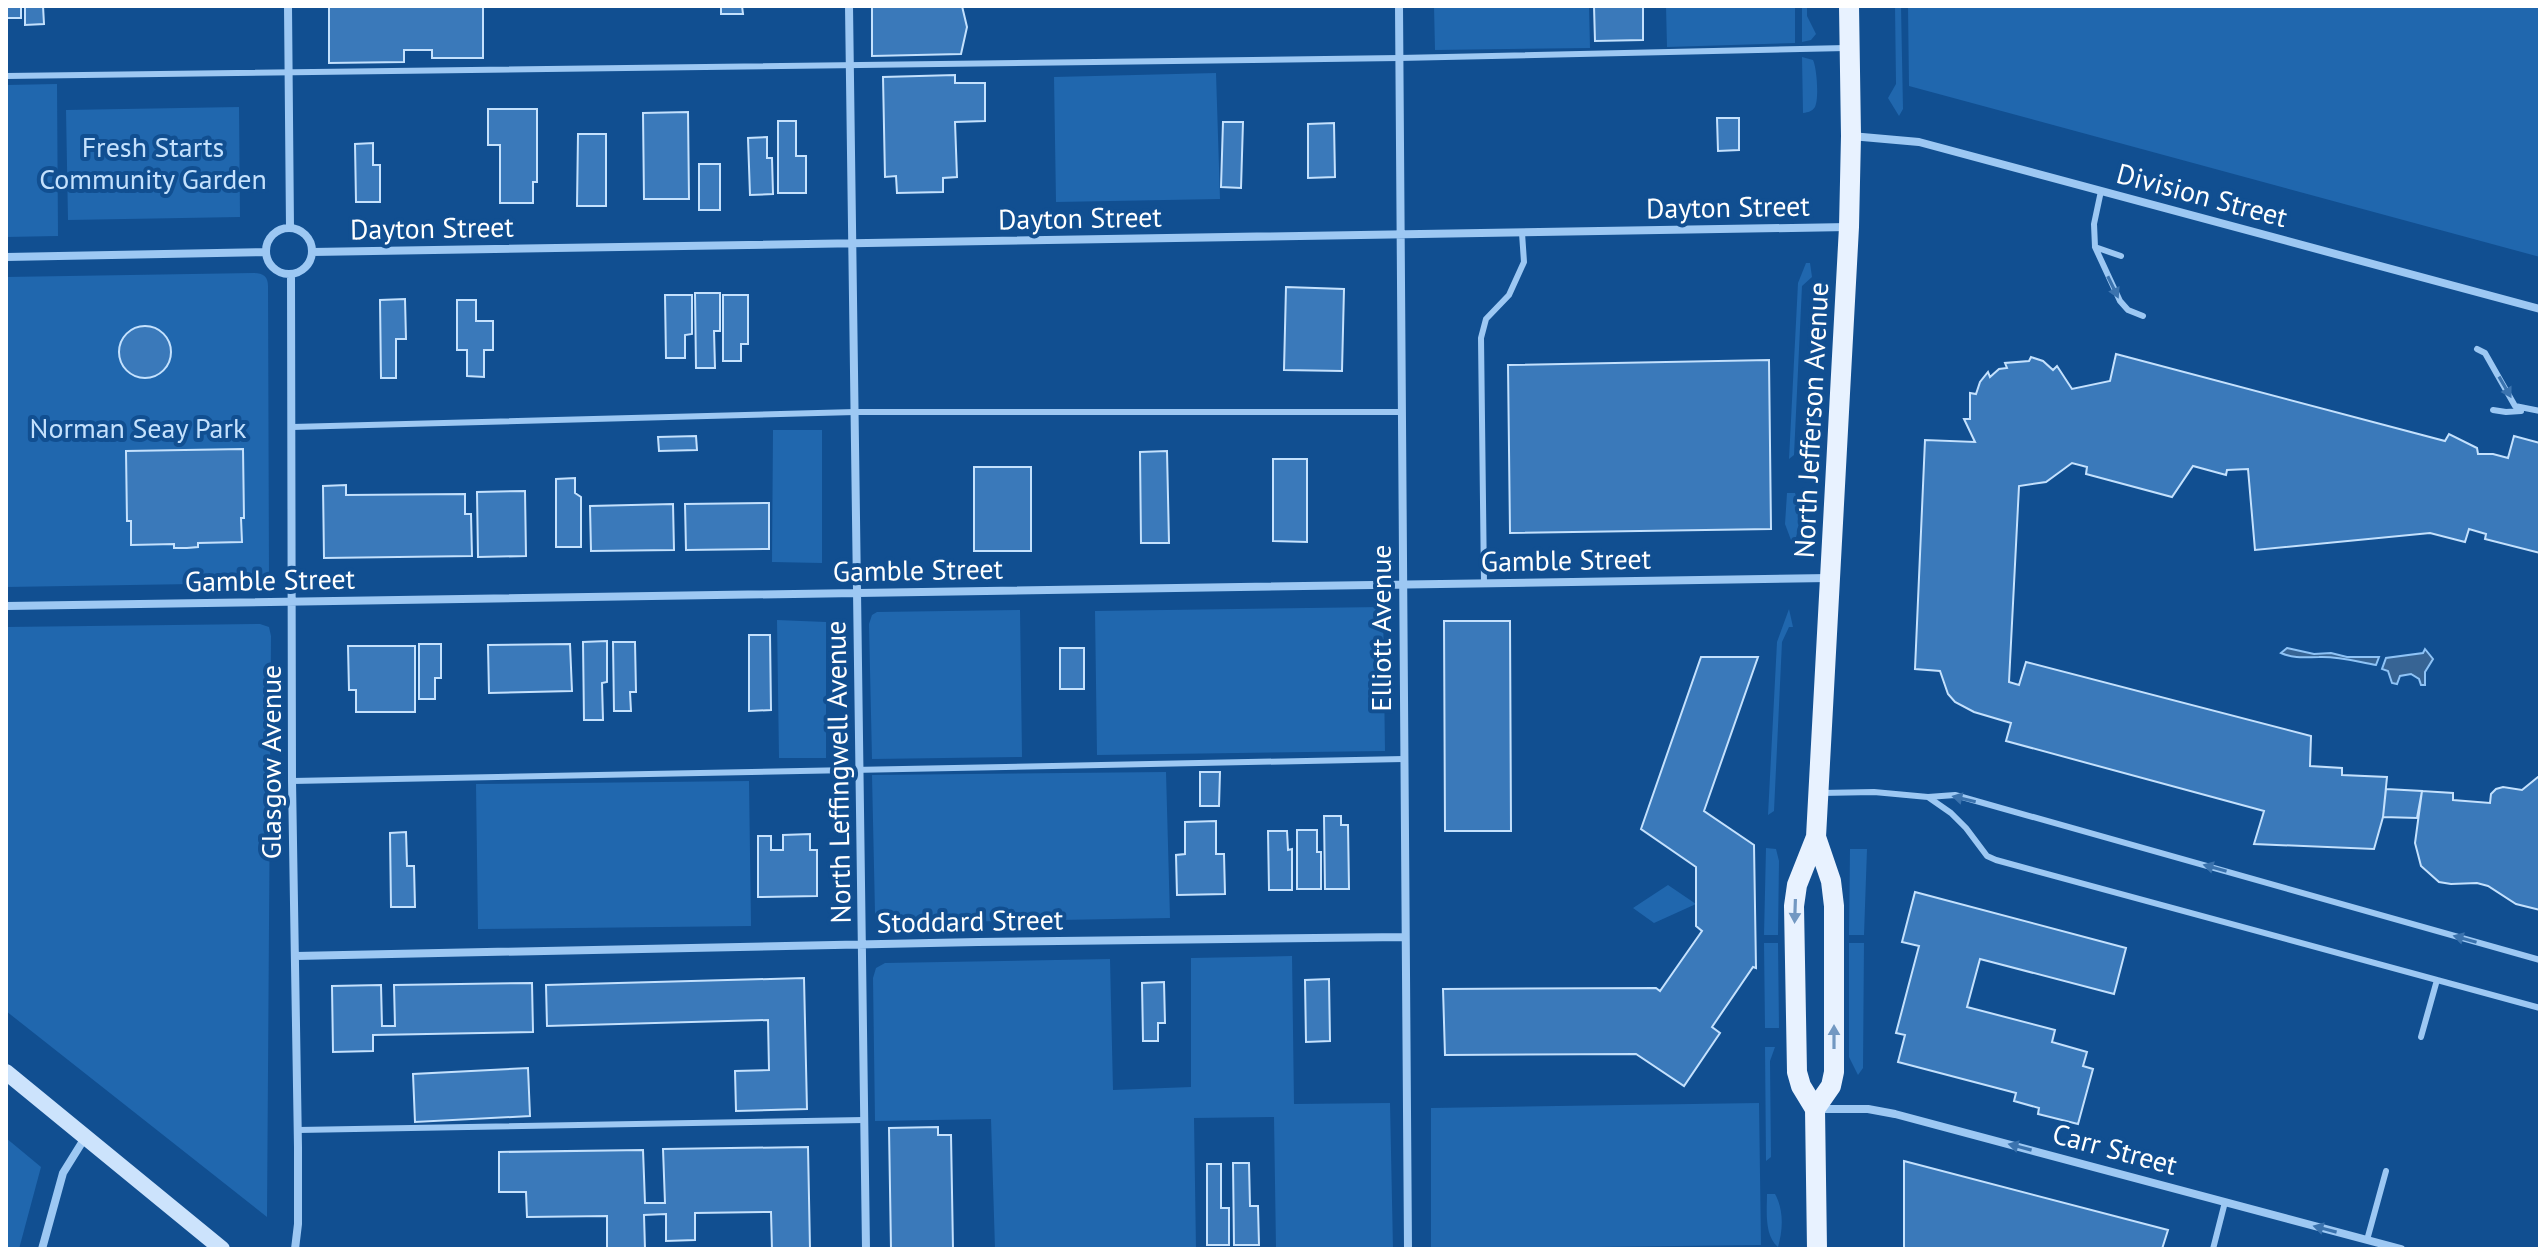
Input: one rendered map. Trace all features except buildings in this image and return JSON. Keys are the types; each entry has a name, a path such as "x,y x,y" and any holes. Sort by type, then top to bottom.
{"main road":[{"name":"North Jefferson Avenue","path":"1817,1249 1815,1109 1801,1086 1797,1072 1794,906 1797,885 1816,837 1849,227 1849,6"},
{"name":"North Jefferson Avenue","path":"1815,1109 1831,1086 1834,1072 1834,906 1831,881 1816,837"},
{"path":"6,1072 222,1249"}],"street":[{"path":"288,6 290,228"},
{"name":"North Leffingwell Avenue","path":"849,6 866,1249"},
{"name":"Elliott Avenue","path":"1399,6 1408,1249"},
{"name":"Division Street","path":"1851,136 1919,142 2540,309"},
{"name":"Dayton Street","path":"312,252 1849,227"},
{"path":"290,228 303,233 312,252 303,269 291,274 277,271 267,260 266,252 270,238 276,232 290,228"},
{"path":"6,257 266,252"},
{"name":"Glasgow Avenue","path":"291,274 292,781 298,1130 295,1249"},
{"name":"Gamble Street","path":"6,606 1830,578"},
{"name":"Stoddard Street","path":"296,956 1405,937"},
{"name":"Carr Street","path":"1815,1109 1868,1109 1895,1114 2401,1249"},
{"path":"42,1249 63,1173 86,1136"}],"lane":[{"path":"6,76 1399,58 1850,48"},
{"path":"2101,191 2094,224 2095,247 2120,301 2128,310 2143,316"},
{"path":"1484,583 1481,338 1486,319 1509,295 1524,262 1522,233"},
{"path":"2095,247 2121,256"},
{"path":"2477,349 2485,353 2515,406 2527,410"},
{"path":"2493,410 2540,411"},
{"path":"292,427 855,412 1402,412"},
{"path":"292,781 1404,759"},
{"path":"1818,793 1955,795 2540,960"},
{"path":"1928,797 1951,813 1987,856 1996,860 2540,1008"},
{"path":"2421,1037 2437,980"},
{"path":"298,1130 864,1120"},
{"path":"2367,1240 2386,1171"},
{"path":"2213,1249 2225,1202"}],"green space":[{"path":"1434,6 1589,6 1590,48 1435,50"},
{"path":"1666,6 1795,6 1795,43 1667,47"},
{"path":"1802,6 1807,6 1807,16 1816,34 1811,40 1802,42"},
{"path":"1895,6 1901,6 1903,109 1899,116 1888,98 1896,84"},
{"path":"1908,6 2540,6 2540,257 1909,86"},
{"path":"1802,57 1813,60 1817,91 1815,107 1803,113"},
{"path":"1216,73 1220,199 1056,202 1054,77"},
{"path":"57,84 58,236 6,237 6,85"},
{"name":"Fresh Starts Community Garden","path":"239,107 240,217 68,220 66,110"},
{"path":"1806,263 1810,263 1812,277 1802,286 1794,455 1789,459 1798,283"},
{"name":"Norman Seay Park","path":"253,273 264,276 268,286 269,576 259,583 6,587 6,277"},
{"path":"773,430 822,430 822,563 772,562"},
{"path":"1787,493 1795,493 1798,505 1799,524 1794,542 1785,524"},
{"path":"1383,607 1385,751 1097,755 1095,611"},
{"path":"1789,609 1793,627 1789,627 1782,642 1774,811 1768,815 1777,642"},
{"path":"1020,610 1022,757 872,759 869,624 872,615 877,612"},
{"path":"777,620 826,622 826,758 779,758"},
{"path":"260,624 269,627 271,636 267,1217 6,1011 6,627"},
{"path":"1166,772 1170,918 878,921 875,913 872,775"},
{"path":"749,781 751,926 478,929 476,784"},
{"path":"1766,848 1776,849 1779,861 1778,935 1764,935"},
{"path":"1850,849 1867,849 1864,935 1849,935"},
{"path":"1668,885 1696,904 1654,923 1633,908"},
{"path":"1764,943 1778,943 1779,1028 1765,1028"},
{"path":"1849,943 1864,943 1863,1068 1858,1075 1849,1057"},
{"path":"1292,956 1294,1104 1390,1103 1393,1249 1276,1249 1274,1117 1194,1118 1196,1249 995,1249 991,1119 875,1121 873,978 876,968 885,963 1110,959 1113,1090 1191,1087 1191,958"},
{"path":"1765,1047 1775,1047 1770,1061 1771,1157 1766,1161"},
{"path":"1759,1103 1761,1245 1431,1249 1431,1108"},
{"path":"6,1138 41,1167 19,1249 6,1249"},
{"path":"1767,1194 1775,1194 1780,1207 1782,1227 1778,1247 1768,1229"}],"shaded area":[{"path":"2287,648 2314,654 2379,657 2376,665 2341,658 2296,657 2281,653"},
{"path":"2425,649 2433,659 2425,672 2425,685 2421,685 2419,679 2411,674 2400,676 2397,684 2392,683 2388,671 2382,669 2386,658 2423,653"}]}
